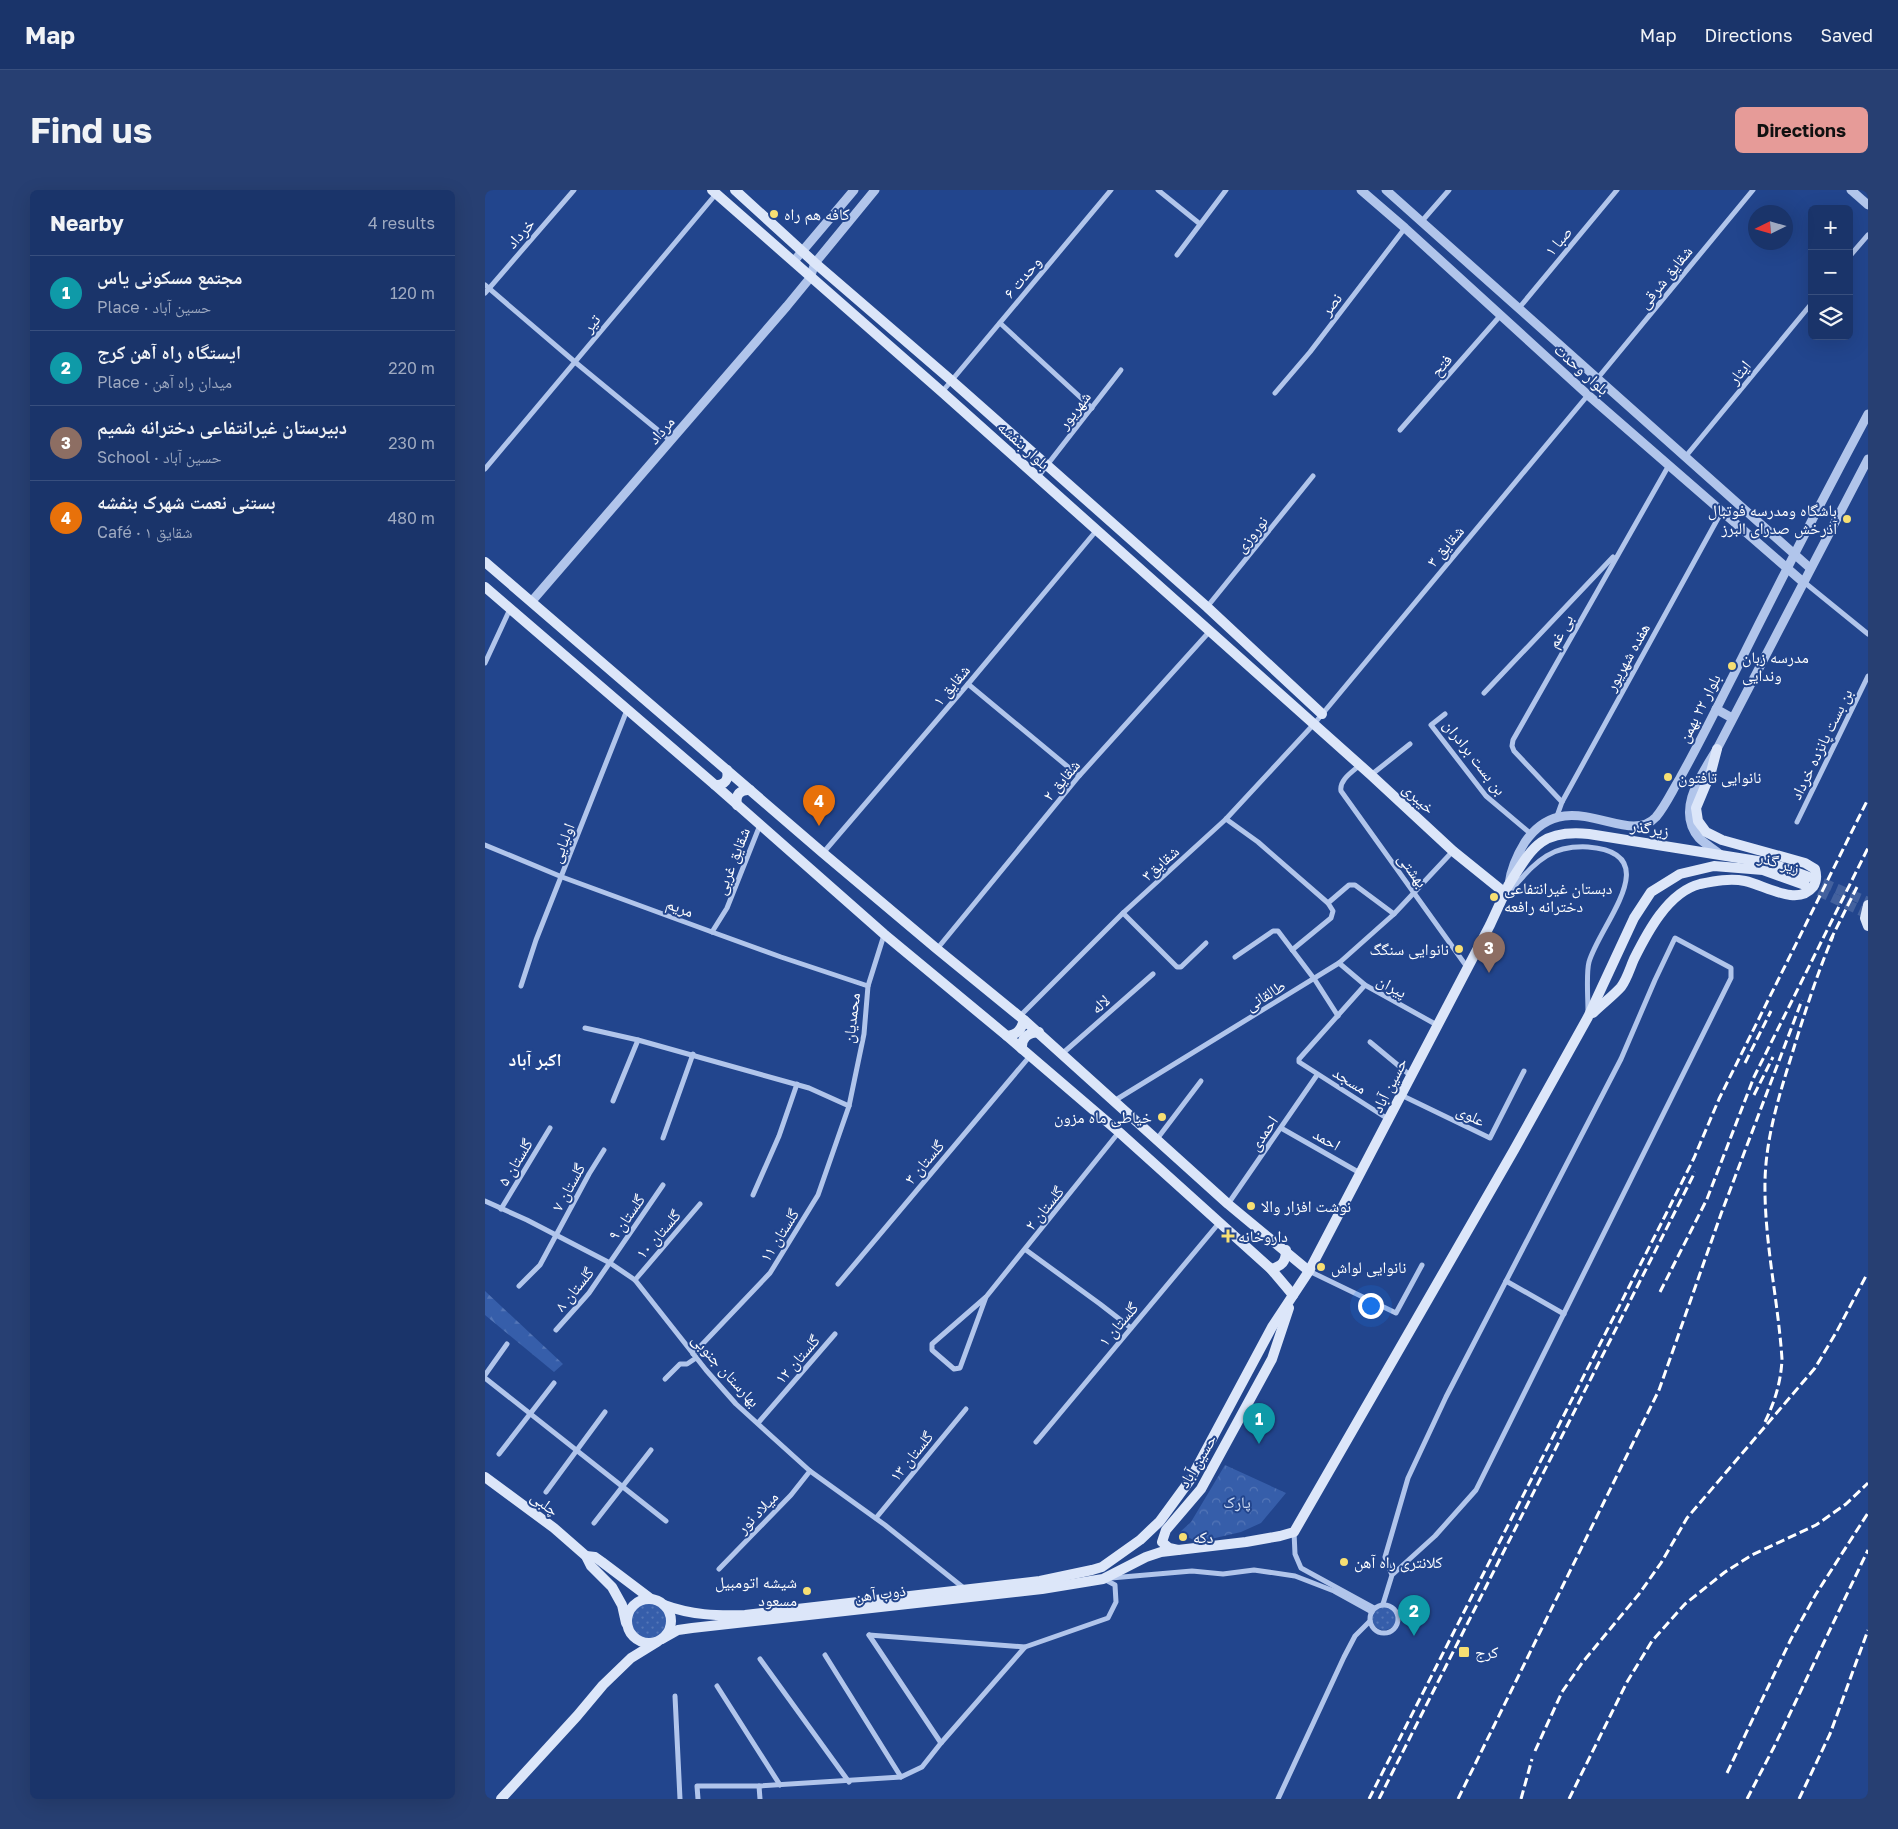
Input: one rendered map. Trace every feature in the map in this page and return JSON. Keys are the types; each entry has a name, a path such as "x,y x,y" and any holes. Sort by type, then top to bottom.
{"main road":[{"name":"بلوار بنفشه","path":"735,190 803,250 815,263 952,381 1207,607 1322,714"},
{"name":"بلوار بنفشه","path":"714,192 942,392 1314,724"},
{"path":"485,562 823,853 1039,1032 1228,1204 1286,1250 1309,1271"},
{"path":"485,586 884,934 1119,1132 1271,1269 1293,1295"},
{"path":"1252,670 1261,668 1262,659"},
{"path":"1270,686 1268,681 1270,677 1280,675"},
{"name":"خیبری","path":"1314,724 1453,851 1505,893"},
{"path":"1103,1579 1146,1556 1161,1552 1246,1542 1294,1532 1514,1150 1588,1017 1621,986 1649,931 1662,911 1683,892 1697,885 1722,880 1745,881 1793,896 1808,892 1815,885 1817,876 1815,869 1805,863 1722,840 1706,832 1698,821 1696,808 1711,772 1717,748"},
{"path":"715,785 721,785 726,782 729,776 727,770"},
{"path":"737,805 738,793 744,789 750,790"},
{"name":"زیرگذر","path":"1505,893 1533,848 1561,833 1589,834 1770,863 1807,881"},
{"name":"زیر گذر","path":"1588,1017 1634,918 1651,892 1680,874 1714,866 1763,870 1807,881"},
{"name":"حسین آباد","path":"1102,1567 1140,1540 1160,1521 1190,1480 1272,1328 1309,1271 1505,893"},
{"path":"1868,905 1865,918 1868,926"},
{"path":"1007,1036 1016,1034 1022,1028 1022,1018"},
{"path":"1026,1052 1024,1038 1030,1033 1039,1032"},
{"path":"1271,1269 1280,1267 1286,1260 1286,1250"},
{"name":"حسین آباد","path":"1181,1550 1169,1548 1162,1542 1166,1530 1201,1489 1272,1359 1293,1295"},
{"name":"چلبی","path":"485,1477 554,1528 586,1556"},
{"path":"586,1556 595,1557 651,1599 664,1605 670,1615 671,1622 670,1628 660,1640 650,1644 636,1640 631,1635 626,1624 622,1605 613,1587 591,1566 586,1556"},
{"name":"ذوب آهن","path":"501,1799 603,1685 631,1658 678,1630 966,1594 1040,1581 1102,1567"},
{"name":"ذوب آهن","path":"664,1605 677,1610 703,1614 745,1615 966,1594 1042,1589 1103,1579"},
{"path":"626,1624 633,1605 638,1601 651,1599"}],"street":[{"name":"خرداد","path":"486,289 574,190"},
{"path":"794,261 854,190"},
{"path":"810,278 815,263 875,190"},
{"name":"وحدت ۶","path":"942,392 1111,190"},
{"path":"1158,190 1200,224"},
{"path":"1177,255 1226,190"},
{"name":"بلوار وحدت","path":"1361,190 1587,395 1803,582"},
{"name":"بلوار وحدت","path":"1386,190 1810,568"},
{"path":"1422,221 1449,190"},
{"name":"صبا ۱","path":"1519,308 1617,190"},
{"name":"شقایق شرقی","path":"1597,379 1753,190"},
{"path":"1851,190 1868,205"},
{"name":"تیر","path":"485,469 714,192"},
{"name":"نصر","path":"1275,393 1310,352 1405,228"},
{"path":"1853,252 1868,235"},
{"path":"1429,250 1440,238"},
{"name":"مرداد","path":"532,602 739,364 810,278"},
{"path":"486,289 671,441"},
{"name":"ایثار","path":"1686,456 1808,308"},
{"name":"فتح","path":"1400,430 1500,316"},
{"path":"1000,323 1092,408"},
{"name":"شهریور","path":"1037,478 1121,370"},
{"name":"شقایق ۳","path":"1314,724 1587,395"},
{"name":"بلوار ۲۲ بهمن","path":"1557,816 1573,815 1636,826 1648,824 1666,803 1868,414"},
{"name":"بلوار ۲۲ بهمن","path":"1721,855 1700,838 1691,826 1689,809 1694,788 1717,748 1868,459"},
{"name":"بی غم","path":"1562,802 1515,751 1512,746 1513,740 1619,550 1669,465"},
{"name":"نوروزی","path":"1207,607 1313,476"},
{"name":"هفده شهریور","path":"1557,816 1562,802 1722,510"},
{"name":"شقایق ۱","path":"823,853 969,684 1096,531"},
{"path":"1764,549 1773,547 1774,536"},
{"path":"1485,693 1619,550"},
{"path":"1803,582 1868,634"},
{"path":"485,663 510,608"},
{"name":"شقایق ۲","path":"937,949 1079,776 1210,631"},
{"name":"بن بست پانزده خرداد","path":"1797,822 1868,676"},
{"path":"969,684 1079,776"},
{"name":"اولیایی","path":"521,986 536,940 627,709"},
{"path":"1716,709 1732,718"},
{"name":"بن بست برادران","path":"1445,714 1431,725 1486,796 1531,834"},
{"name":"شقایق۳","path":"1022,1018 1123,913 1226,819 1314,724"},
{"path":"1371,775 1410,744"},
{"name":"بهشتی","path":"1360,765 1342,782 1340,786 1341,791 1467,967"},
{"path":"1505,893 1511,869 1531,834 1542,824 1557,816"},
{"path":"1226,819 1258,842 1328,903 1333,911 1331,918 1292,950"},
{"name":"شقایق غربی","path":"712,932 727,908 760,825"},
{"name":"مریم","path":"485,846 562,877 712,932 868,986"},
{"path":"1505,893 1536,863 1559,849 1591,848 1606,851 1621,858 1627,868 1626,885 1589,962 1588,1017"},
{"name":"طالقانی","path":"1114,1101 1315,980 1339,963 1394,914 1453,851"},
{"path":"1328,903 1352,884 1394,914"},
{"path":"1123,913 1177,967 1181,967 1206,943"},
{"path":"1235,957 1276,930 1315,980 1338,1016 1365,986"},
{"name":"محمدیان","path":"849,1106 863,1034 868,986 884,934"},
{"path":"1278,1799 1355,1636 1370,1621 1373,1610 1383,1604 1392,1574 1435,1536 1476,1490 1731,978 1731,968 1675,938 1621,1060 1446,1396 1408,1478 1385,1557 1392,1574"},
{"name":"پیران","path":"1339,963 1365,986 1437,1025"},
{"name":"لاله","path":"1063,1053 1153,974"},
{"name":"مسجد","path":"1338,1016 1299,1062 1389,1119"},
{"path":"585,1028 693,1054 797,1084 849,1106"},
{"path":"613,1102 638,1040"},
{"path":"1370,1042 1411,1076"},
{"name":"گلستان ۳","path":"838,1284 1026,1052"},
{"path":"663,1138 693,1054"},
{"name":"علوی","path":"1400,1095 1490,1138 1524,1071"},
{"name":"احمدی","path":"1228,1204 1317,1075"},
{"path":"1157,1140 1201,1081"},
{"path":"753,1195 779,1136 797,1084"},
{"name":"گلستان ۱۱","path":"695,1356 770,1273 819,1195 849,1106"},
{"name":"گلستان ۵","path":"501,1209 550,1128"},
{"name":"احمد","path":"1281,1128 1360,1173"},
{"name":"گلستان ۲","path":"986,1297 959,1368 954,1368 931,1350 932,1344 986,1297 1026,1250 1119,1132"},
{"name":"گلستان ۷","path":"519,1286 541,1265 589,1174 604,1150"},
{"name":"گلستان ۹","path":"610,1263 663,1186"},
{"name":"بهارستان جنوبی","path":"485,1201 527,1220 556,1237 610,1263 635,1280 736,1404 810,1471 876,1518 966,1594"},
{"name":"گلستان ۱۰","path":"635,1280 699,1204"},
{"name":"گلستان ۱","path":"1036,1442 1220,1222"},
{"path":"1026,1250 1131,1328"},
{"name":"گلستان ۸","path":"557,1330 589,1293 610,1263"},
{"path":"1309,1271 1396,1314 1422,1265"},
{"path":"1506,1281 1564,1314"},
{"name":"گلستان ۱۲","path":"758,1423 835,1334"},
{"path":"507,1344 485,1377 666,1521"},
{"path":"665,1379 680,1364 687,1364 695,1356"},
{"path":"499,1454 555,1383"},
{"name":"گلستان ۱۳","path":"876,1518 966,1409"},
{"path":"546,1492 605,1412"},
{"path":"594,1523 651,1450"},
{"name":"میلاد نور","path":"719,1569 791,1495 810,1471"},
{"path":"1294,1532 1295,1554 1301,1568 1373,1610"},
{"path":"1103,1579 1192,1571 1223,1574 1254,1570 1295,1576 1334,1591 1373,1610"},
{"path":"941,1743 869,1635 1025,1647 1108,1618 1116,1602 1115,1585 1103,1579"},
{"path":"1370,1621 1375,1629 1383,1633 1396,1627 1398,1614 1392,1606 1383,1604"},
{"path":"698,1799 697,1786 759,1786 849,1782 901,1777 922,1767 1025,1647"},
{"path":"825,1655 901,1777"},
{"path":"760,1659 849,1782"},
{"path":"717,1686 780,1785"},
{"path":"675,1696 680,1799"},
{"path":"759,1786 760,1799"}],"green space":[{"path":"485,1291 563,1364 554,1372 485,1315"},
{"name":"پارک","path":"1225,1465 1286,1493 1261,1523 1241,1532 1198,1542 1179,1533 1191,1522"},
{"path":"648,1602 662,1607 667,1621 662,1635 648,1640 634,1635 629,1621 634,1607"},
{"path":"1384,1606 1393,1609 1396,1618 1393,1627 1384,1630 1375,1627 1372,1618 1375,1609"}],"tunnel":[{"path":"1809,877 1868,902"},
{"path":"1805,885 1868,914"}],"railway":[{"path":"1369,1799 1694,1158 1719,1099 1868,799"},
{"path":"1660,1292 1707,1199 1754,1077 1868,848"},
{"path":"1830,941 1857,887"},
{"path":"1765,1422 1777,1391 1782,1359 1765,1203 1768,1148 1774,1117 1787,1070 1811,995 1833,936"},
{"path":"1458,1799 1659,1390 1721,1214 1802,1000"},
{"path":"1745,1063 1771,1011"},
{"path":"1754,1095 1773,1057"},
{"path":"1379,1799 1695,1172"},
{"path":"1535,1751 1562,1692 1582,1663 1639,1594 1661,1563 1687,1518 1815,1368 1866,1276"},
{"path":"1569,1799 1627,1682 1652,1641 1685,1604 1725,1572 1752,1555 1816,1525 1846,1504 1868,1483"},
{"path":"1727,1773 1791,1639 1816,1594 1868,1513"},
{"path":"1747,1799 1774,1747 1868,1550"},
{"path":"1799,1799 1830,1734 1868,1630"},
{"path":"1521,1799 1532,1759"}],"place":[{"name":"کافه هم راه","path":"774,214"},
{"name":"باشگاه ومدرسه فوتبال آذرخش صدرای البرز","path":"1847,519"},
{"name":"مدرسه زبان وندایی","path":"1732,666"},
{"name":"نانوایی تافتون","path":"1668,777"},
{"name":"بستنی نعمت شهرک بنفشه","path":"819,826"},
{"name":"دبستان غیرانتفاعی دخترانه رافعه","path":"1494,897"},
{"name":"نانوایی سنگگ","path":"1459,949"},
{"name":"دبیرستان غیرانتفاعی دخترانه شمیم","path":"1489,973"},
{"name":"خیاطی ماه مزون","path":"1162,1117"},
{"name":"نوشت افزار والا","path":"1251,1206"},
{"name":"داروخانه","path":"1228,1236"},
{"name":"نانوایی لواش","path":"1321,1267"},
{"name":"مجتمع مسکونی یاس","path":"1259,1444"},
{"name":"دکه","path":"1183,1537"},
{"name":"کلانتری راه آهن","path":"1344,1562"},
{"name":"شیشه اتومبیل مسعود","path":"807,1591"},
{"name":"ایستگاه راه آهن کرج","path":"1414,1636"},
{"name":"کرج","path":"1464,1652"}],"district":[{"name":"اکبر آباد","path":"535,1060"}]}
